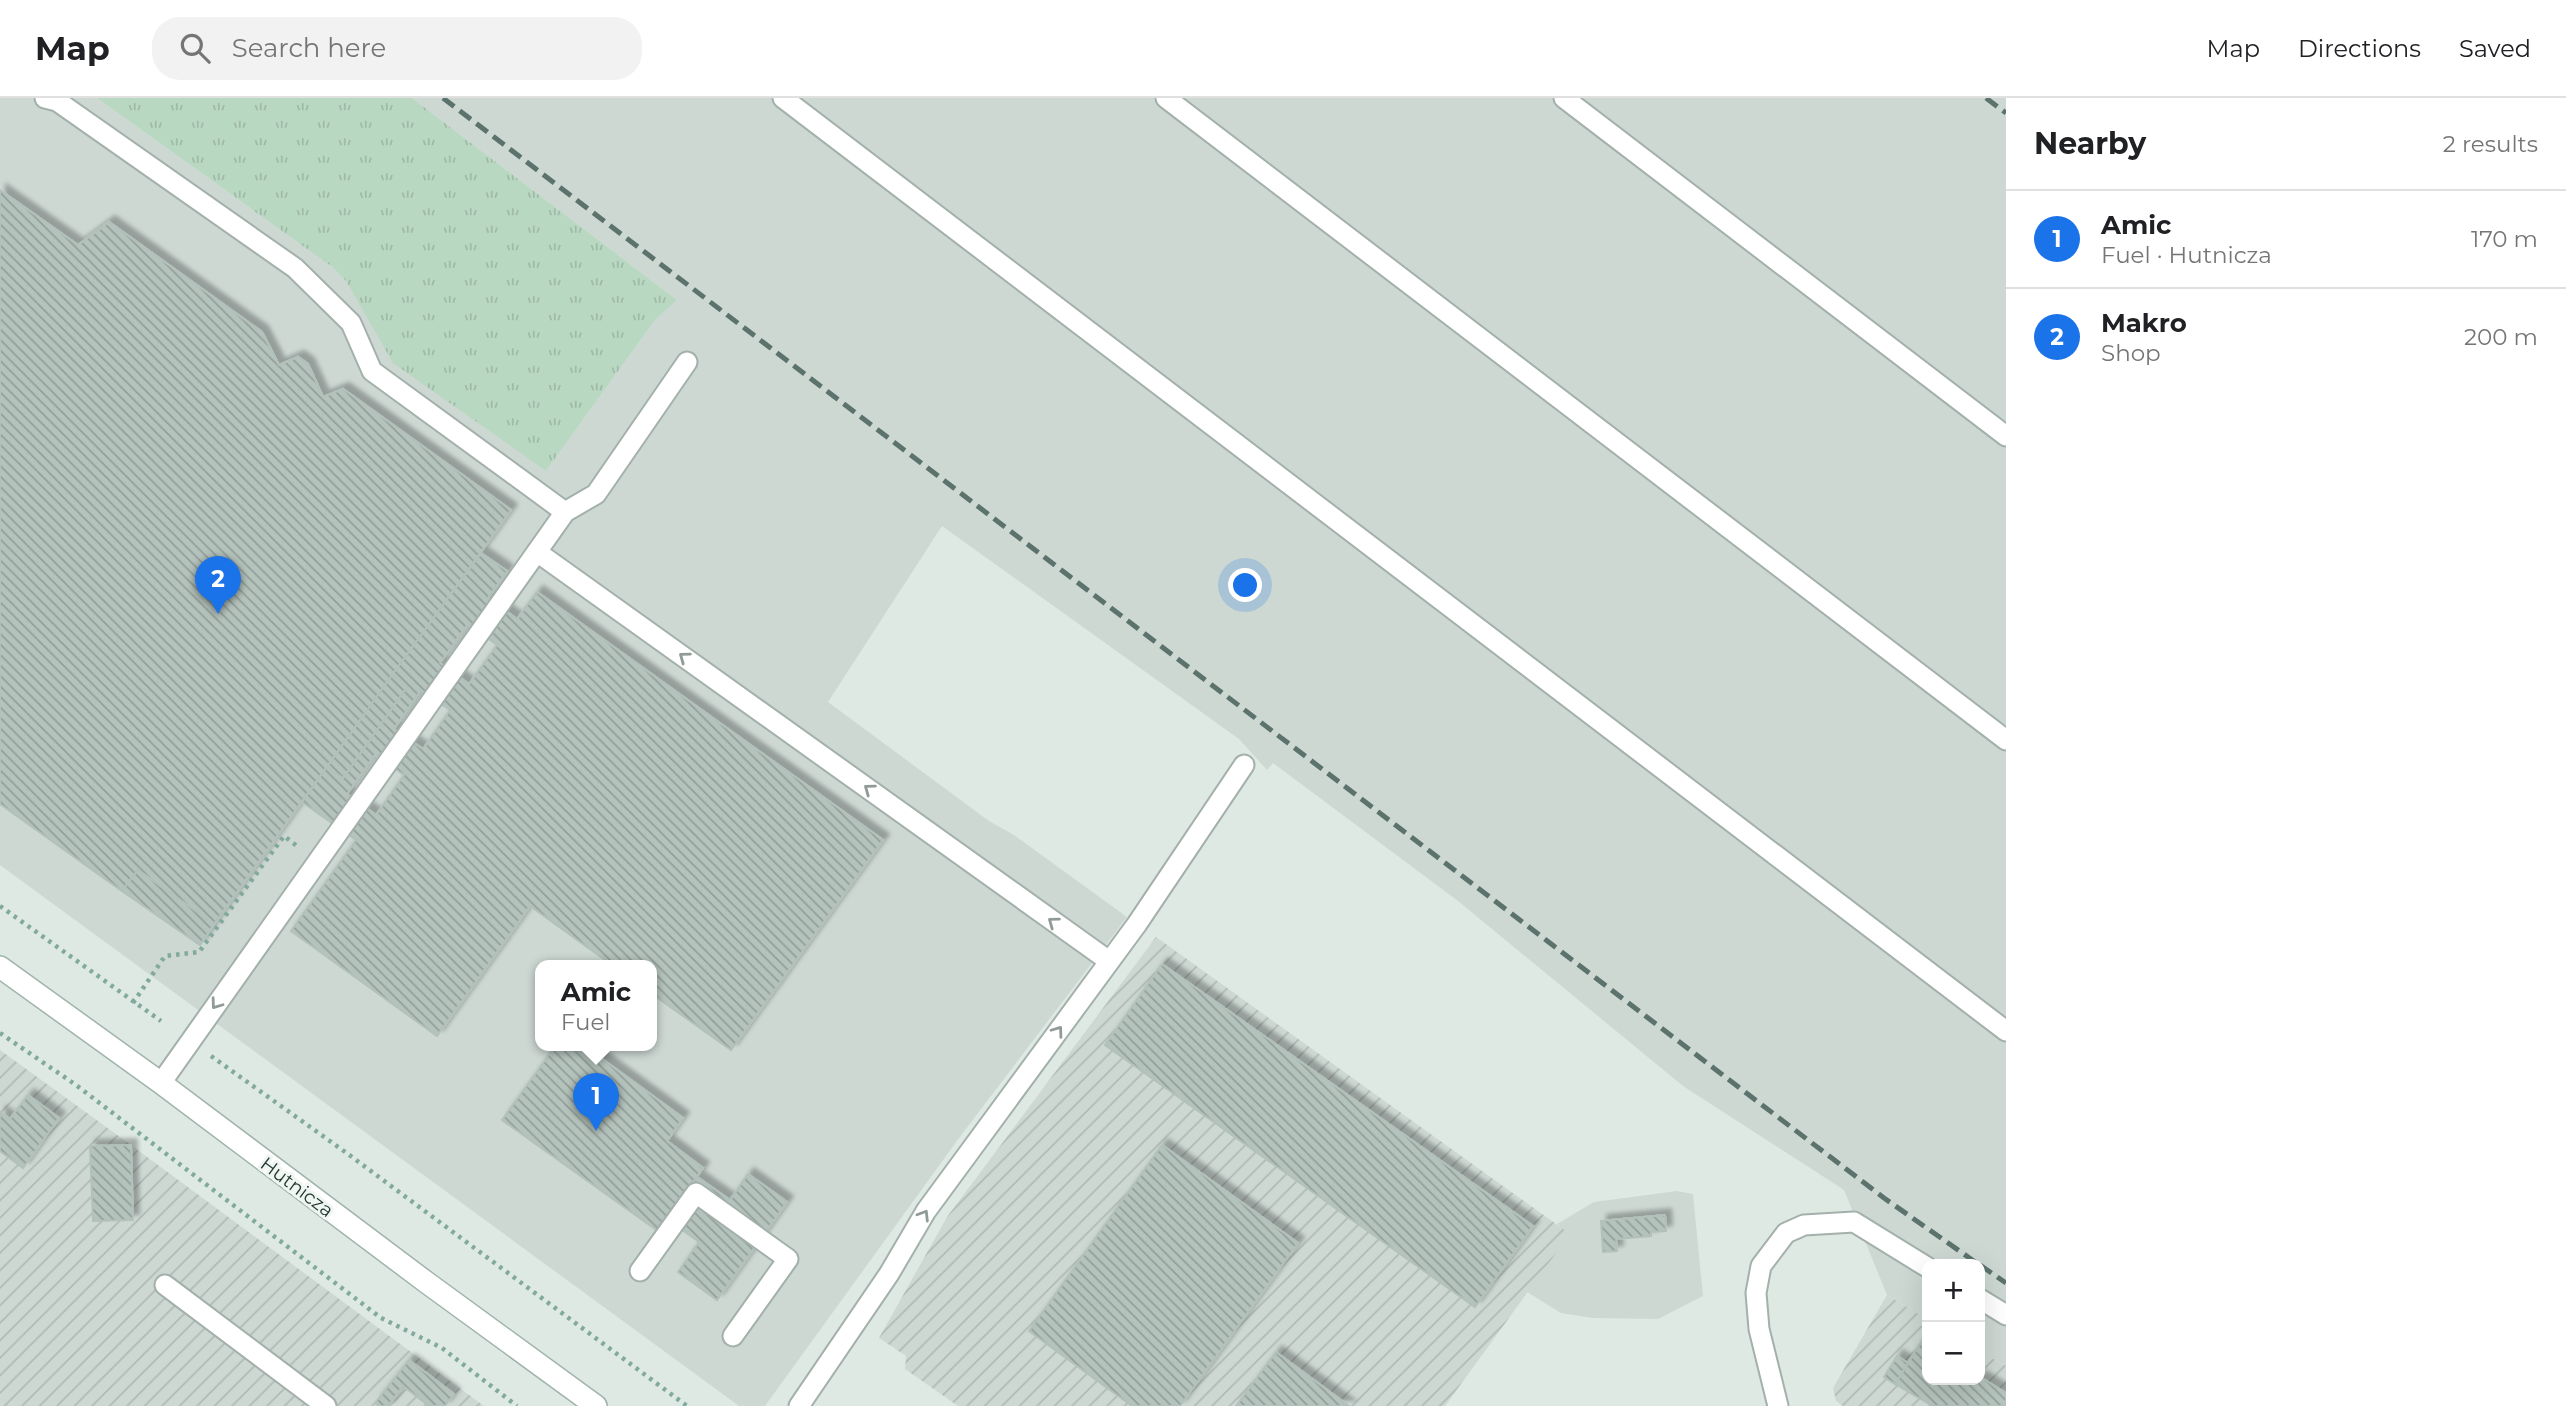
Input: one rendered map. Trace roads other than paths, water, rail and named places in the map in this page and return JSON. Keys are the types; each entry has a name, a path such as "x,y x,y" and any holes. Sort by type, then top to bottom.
{"main road":[{"name":"Hutnicza","path":"0,967 596,1406"}],"lane":[{"path":"45,98 57,101 295,268 351,323 372,371 565,512"},
{"path":"783,98 2006,1031"},
{"path":"1166,98 2006,740"},
{"path":"1564,98 2006,436"},
{"path":"161,1083 565,512 596,494 687,362"},
{"path":"537,552 1109,961"},
{"path":"799,1406 889,1274 926,1211 1109,961 1244,765"},
{"path":"640,1271 696,1193 788,1259 733,1336"},
{"path":"1778,1406 1759,1329 1756,1293 1761,1266 1786,1233 1804,1225 1854,1222 1922,1264"},
{"path":"165,1285 326,1406"},
{"path":"1985,1302 2006,1315"}],"railway":[{"path":"443,98 1884,1198 1971,1259"},
{"path":"1986,98 2006,113"},
{"path":"1985,1268 2006,1283"}],"place":[{"name":"Makro","path":"218,614"},
{"name":"Amic","path":"596,1131"}]}
